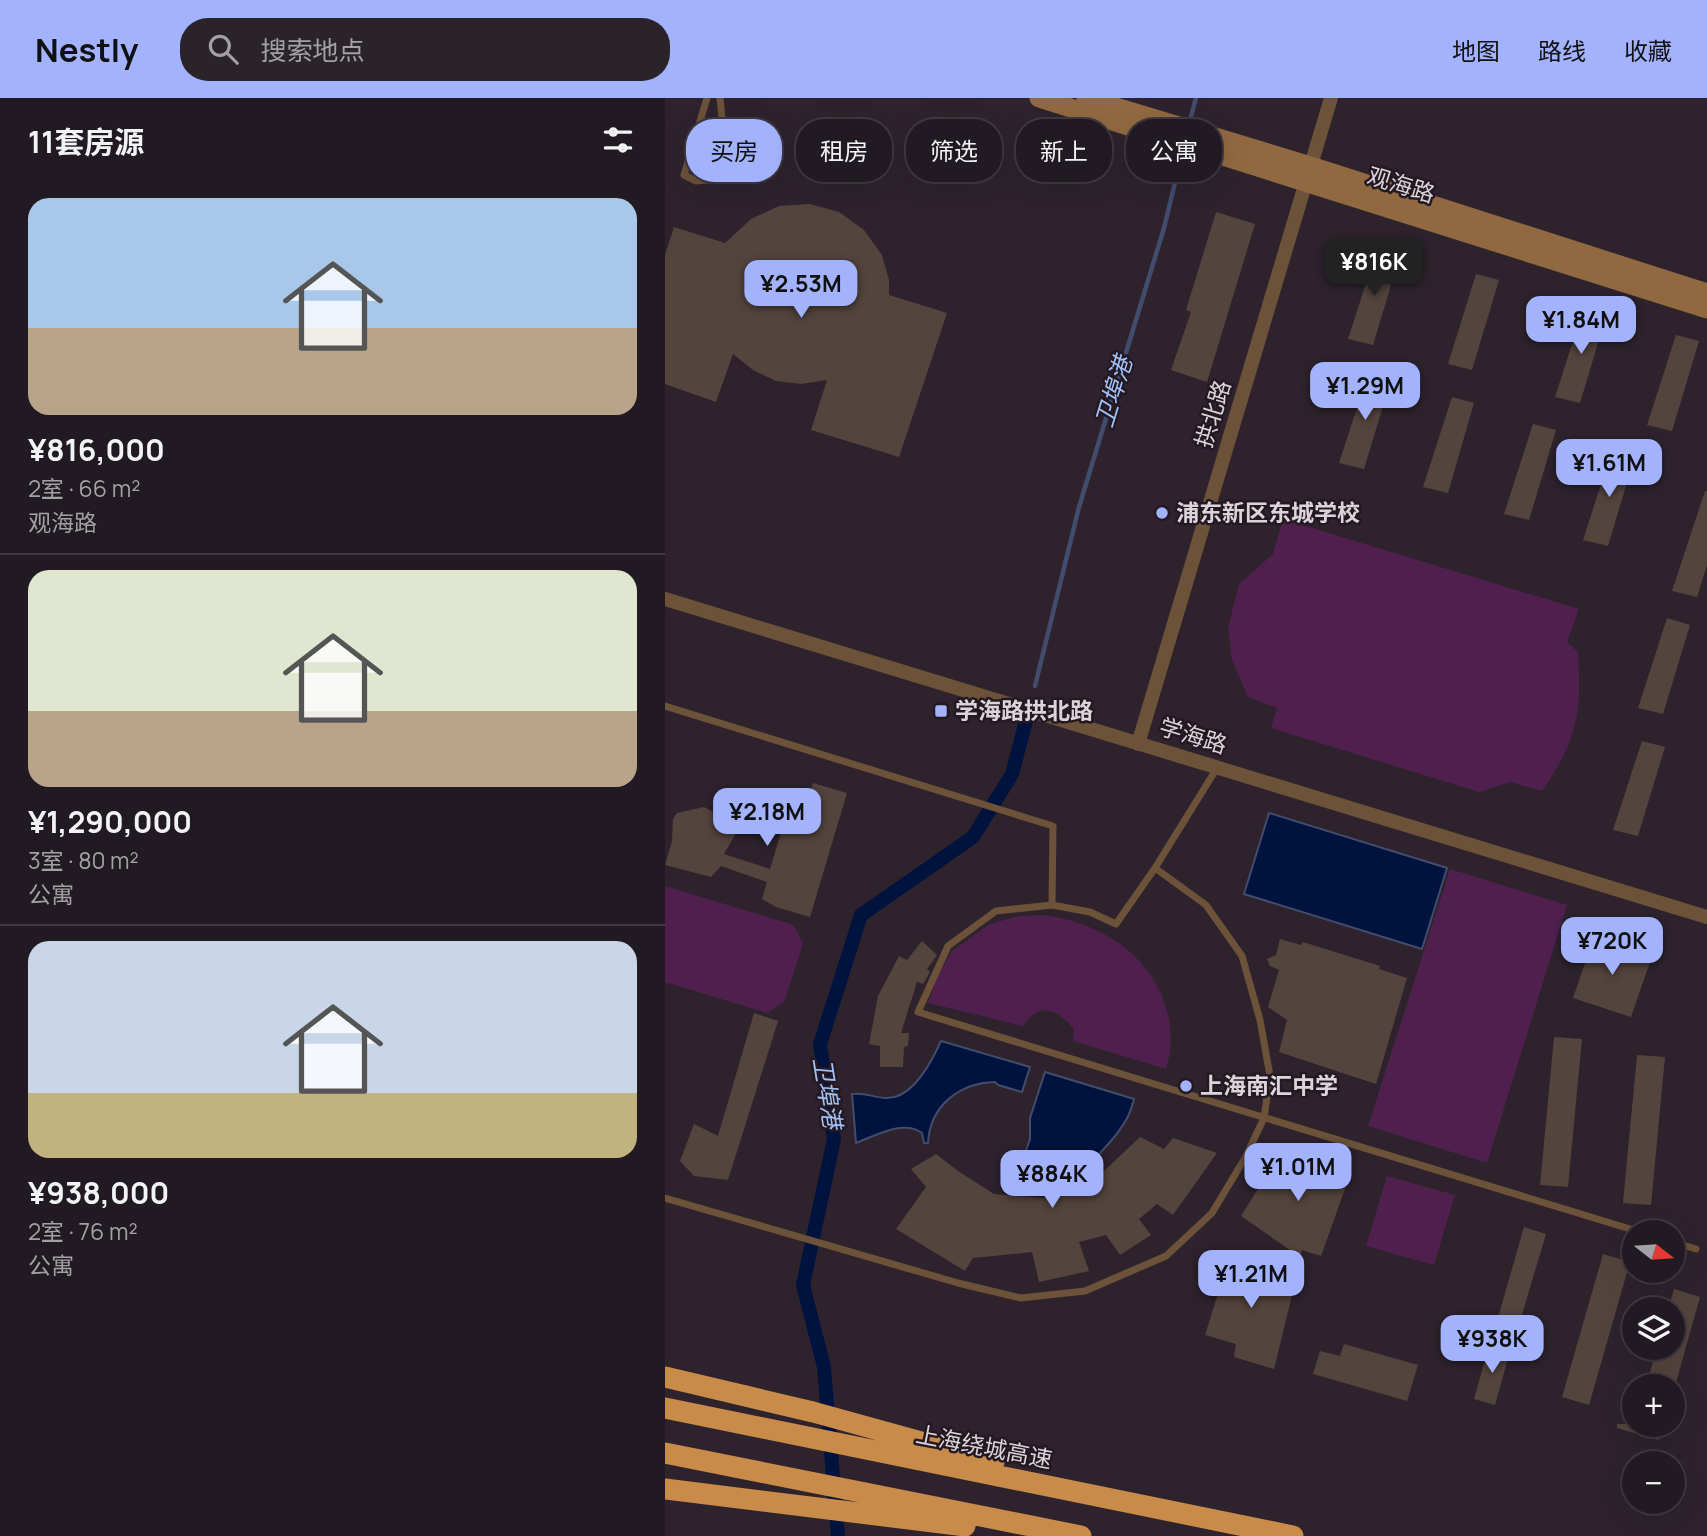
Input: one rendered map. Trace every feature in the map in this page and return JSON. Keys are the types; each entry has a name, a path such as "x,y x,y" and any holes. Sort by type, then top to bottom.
{"highway":[{"path":"665,1377 866,1426 1161,1509"},
{"name":"上海绕城高速","path":"665,1408 1293,1536"},
{"path":"665,1453 817,1484 862,1504 1041,1536"},
{"path":"665,1489 817,1508 862,1504 1081,1536"}],"main road":[{"name":"观海路","path":"1039,98 1126,120"},
{"name":"观海路","path":"1086,98 1137,119"},
{"name":"观海路","path":"1222,148 1707,293"},
{"name":"观海路","path":"1308,174 1707,309"}],"street":[{"name":"拱北路","path":"1139,744 1331,98"},
{"name":"学海路","path":"665,599 1707,917"}],"lane":[{"path":"707,98 684,175 695,181 728,178 720,98"},
{"path":"665,706 1053,826 1052,905"},
{"path":"1218,767 1155,868 1116,924 1090,912 1052,905 996,911 948,946 918,1012 1622,1227"},
{"path":"665,1198 958,1283 1021,1298 1085,1291 1166,1256 1212,1213 1245,1158 1265,1118 1270,1076 1260,1020 1242,956 1206,905 1155,868"},
{"path":"1685,1246 1696,1249"}],"shaded area":[{"path":"1283,519 1579,609 1567,642 1578,652 1579,692 1575,725 1563,756 1542,791 1510,782 1479,792 1271,728 1277,708 1248,697 1232,660 1228,628 1239,584 1273,554"},
{"path":"1450,869 1567,905 1487,1163 1368,1126"},
{"path":"665,886 794,925 803,944 784,1002 767,1013 665,982"},
{"path":"1043,915 1092,928 1113,939 1133,954 1148,972 1161,992 1168,1016 1171,1045 1166,1069 1073,1041 1074,1029 1061,1017 1048,1011 1035,1013 1023,1026 928,1003 937,977 952,951 990,924 1019,916"},
{"path":"1387,1176 1455,1195 1434,1265 1366,1246"}],"water":[{"path":"1269,813 1447,868 1422,949 1244,894"},
{"path":"941,1041 1030,1067 1022,1092 995,1082 982,1083 959,1092 941,1107 934,1118 928,1143 924,1143 922,1133 915,1129 898,1128 856,1143 852,1094 885,1098 904,1093 920,1078"},
{"path":"1045,1072 1134,1099 1130,1113 1120,1130 1100,1153 1075,1174 1048,1184 1034,1181 1020,1167 1030,1139 1030,1118"}],"building":[{"path":"810,204 839,212 864,230 882,255 889,280 889,295 947,313 899,457 811,430 827,380 801,384 776,381 753,370 733,354 716,402 665,384 665,255 674,227 725,243 751,219 779,206"},
{"path":"1216,212 1255,224 1207,382 1171,370 1191,312 1186,310"},
{"path":"1377,249 1400,255 1373,345 1348,339"},
{"path":"1476,274 1499,280 1472,370 1448,364"},
{"path":"1584,307 1607,313 1580,403 1555,397"},
{"path":"1676,335 1699,341 1672,431 1647,425"},
{"path":"1368,374 1391,380 1364,469 1339,463"},
{"path":"1452,397 1474,403 1448,493 1423,487"},
{"path":"1533,424 1556,430 1529,520 1504,514"},
{"path":"1612,450 1635,456 1608,546 1583,540"},
{"path":"1705,491 1707,565 1697,597 1672,591"},
{"path":"1667,618 1690,625 1663,714 1638,708"},
{"path":"1642,741 1665,747 1638,836 1613,830"},
{"path":"813,783 847,793 810,917 776,907 762,899 767,882 721,866 711,877 665,865 672,841 673,819 677,813 704,807 727,819 735,835 724,854 770,869 794,789 810,793"},
{"path":"1594,937 1652,956 1631,1017 1573,998"},
{"path":"1280,939 1301,945 1303,942 1380,966 1379,969 1407,978 1376,1084 1279,1052 1287,1020 1268,1007 1279,970 1270,966 1267,959 1276,955"},
{"path":"922,941 937,955 927,969 930,972 923,984 917,982 901,1033 909,1033 908,1046 904,1047 903,1067 880,1067 880,1046 869,1044 878,996 899,956 907,960"},
{"path":"754,1013 778,1021 728,1180 694,1176 680,1161 694,1124 718,1136"},
{"path":"1554,1037 1582,1039 1568,1187 1540,1185"},
{"path":"1637,1055 1665,1057 1651,1205 1623,1203"},
{"path":"1140,1137 1164,1149 1173,1138 1217,1153 1173,1215 1157,1204 1139,1219 1151,1235 1120,1255 1106,1235 1079,1242 1089,1271 1039,1282 1032,1252 973,1258 965,1271 896,1229 926,1187 911,1169 936,1154 994,1194 1042,1198 1087,1187"},
{"path":"1274,1152 1351,1172 1321,1256 1302,1250 1300,1257 1241,1216 1269,1171"},
{"path":"1524,1227 1546,1234 1518,1328 1497,1321"},
{"path":"1231,1252 1282,1267 1277,1281 1294,1287 1274,1369 1234,1357 1236,1344 1205,1335"},
{"path":"1603,1254 1622,1260 1624,1283 1589,1405 1562,1397"},
{"path":"1674,1289 1700,1297 1685,1350 1685,1297 1672,1297"},
{"path":"1344,1344 1418,1365 1407,1401 1313,1374 1320,1351 1340,1356"},
{"path":"1489,1346 1510,1351 1495,1405 1474,1399"},
{"path":"1654,1360 1682,1360 1678,1374 1649,1374"}],"waterway":[{"name":"卫埠港","path":"1190,119 1196,98"},
{"name":"卫埠港","path":"1035,686 1079,507 1164,228 1175,182"},
{"name":"卫埠港","path":"838,1536 824,1367 803,1285 834,1139 820,1044 861,915 973,837 1012,774 1026,721"}],"place":[{"name":"浦东新区东城学校","path":"1162,513"},
{"name":"学海路拱北路","path":"941,711"},
{"name":"上海南汇中学","path":"1186,1086"}]}
